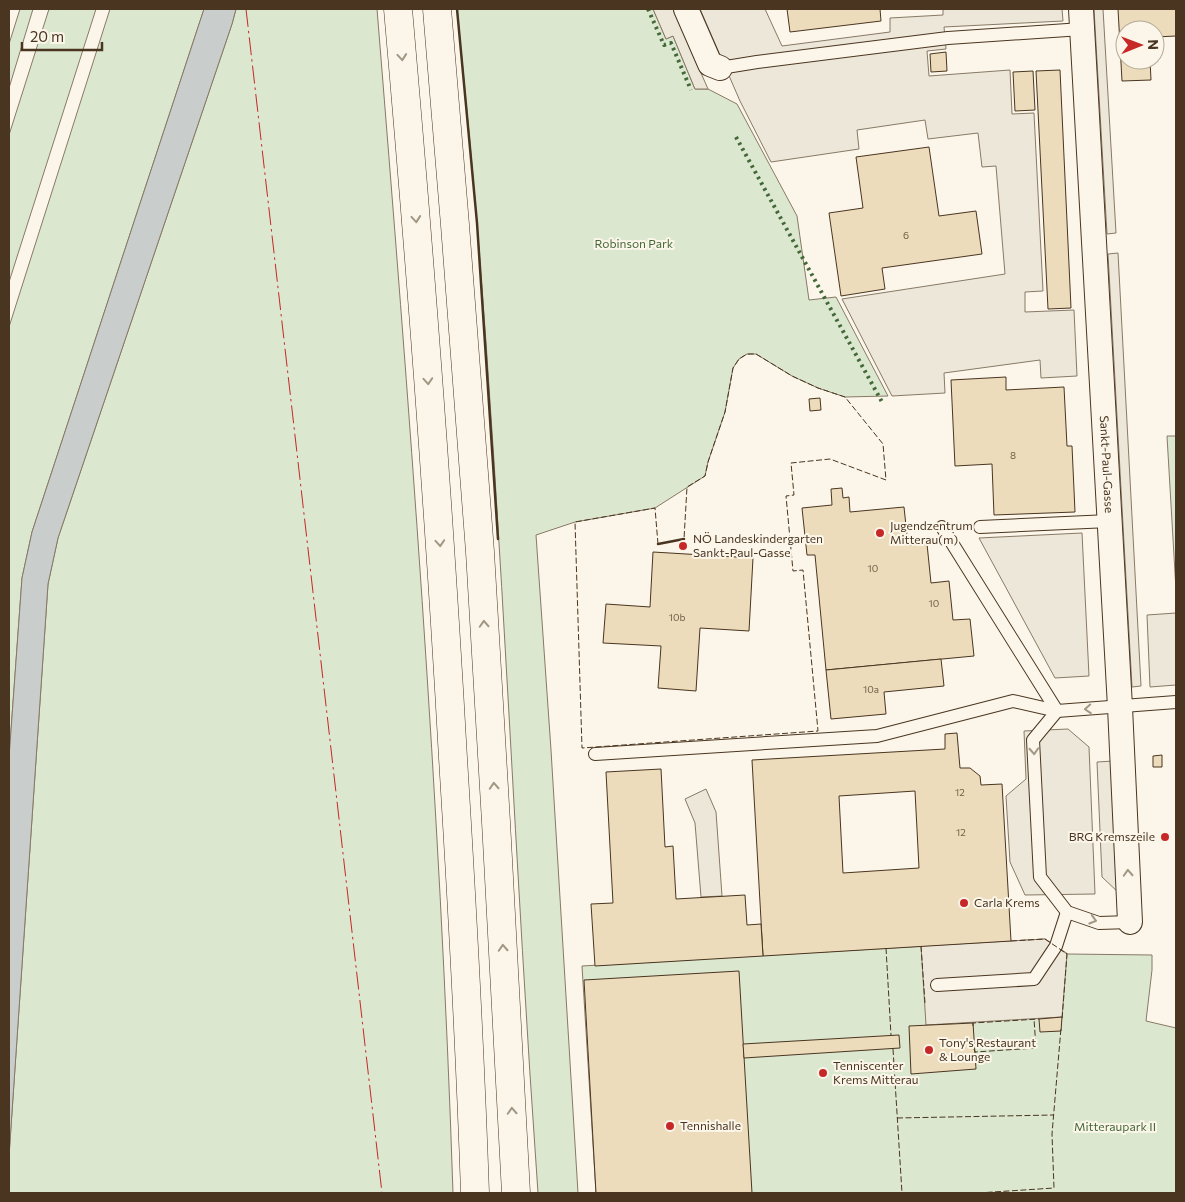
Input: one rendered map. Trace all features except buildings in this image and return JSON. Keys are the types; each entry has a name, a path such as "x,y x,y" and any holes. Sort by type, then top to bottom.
{"highway":[{"path":"398,9 443,576 462,906 475,1193"},
{"path":"437,9 480,552 516,1193"}],"street":[{"path":"686,9 710,64 720,68"},
{"name":"Sankt-Paul-Gasse","path":"1081,19 1120,707 1130,922"}],"lane":[{"path":"720,68 1081,19"},
{"path":"980,527 1109,521"},
{"path":"942,527 1057,711"},
{"path":"595,754 877,736 1013,702 1057,711 1176,702"},
{"path":"1057,711 1033,740 1040,877 1067,912 1098,923 1130,922"},
{"path":"937,985 1034,979 1056,946 1067,912"}],"green space":[{"path":"20,9 33,9 9,88 9,44"},
{"path":"49,9 96,9 9,282 9,135"},
{"path":"110,9 204,9 32,532 22,578 9,758 9,327"},
{"path":"236,9 377,9 412,453 432,749 453,1193 9,1193 9,1156 48,584 58,538"},
{"name":"Robinson Park","path":"457,9 653,9 666,39 673,36 695,89 708,89 737,104 797,216 809,300 836,297 888,396 845,397 818,388 792,376 756,354 747,354 739,359 733,368 725,412 705,476 655,508 575,522 536,535 578,1193 538,1193 486,344 475,196"},
{"path":"1167,436 1176,436 1176,590"},
{"name":"Tenniscenter Krems Mitterau","path":"1045,939 1068,954 1152,955 1146,1021 1176,1028 1176,1193 596,1193 582,966"}],"shaded area":[{"path":"204,9 236,9 58,538 48,584 9,1156 9,758 22,578 32,532"},
{"path":"653,9 673,9 708,89 695,89 673,36 666,39"},
{"path":"700,9 765,9 782,46 890,32 890,18 943,15 943,9 1062,9 1063,21 944,27 946,49 927,51 929,76 1010,70 1012,114 1034,113 1043,291 1025,292 1025,312 1074,310 1077,376 1041,378 1040,360 944,373 945,393 892,396 842,299 1005,274 996,166 982,167 978,133 928,139 925,120 857,130 859,149 771,162 740,101"},
{"path":"1094,9 1103,9 1116,233 1107,234"},
{"path":"1118,253 1141,686 1132,687 1108,254"},
{"path":"1082,533 1089,676 1055,678 979,538"},
{"path":"1176,613 1176,685 1150,687 1147,615"},
{"path":"1068,729 1089,747 1095,894 1025,895 1010,862 1006,796 1026,779 1024,731"},
{"path":"1113,761 1119,893 1102,877 1097,762"},
{"path":"706,789 716,812 722,896 701,897 695,823 685,799"},
{"path":"1045,939 1067,954 1062,1017 926,1025 921,946"}],"hedge":[{"path":"648,9 664,45 671,43 691,90"},
{"path":"736,137 882,402"}],"fence":[{"path":"658,544 655,508 575,522 582,748 818,731 803,570 793,571 786,496 794,495 791,463 830,459 886,480 883,444 845,397 818,388 792,376 756,354 747,354 739,359 733,368 725,412 705,476 687,487 684,539"},
{"path":"1011,941 1045,939 1067,954 1062,1020"},
{"path":"921,946 925,1003"},
{"path":"886,948 891,1035"},
{"path":"974,1049 975,1052 1036,1048 1034,1019"},
{"path":"973,1026 973,1023 1039,1019"},
{"path":"978,1193 1054,1188 1052,1134 1061,1028"},
{"path":"893,1049 902,1193"},
{"path":"897,1118 1054,1115"}],"wall":[{"path":"457,9 477,223 498,539"},
{"path":"658,544 684,539"}],"power":[{"path":"246,9 382,1193"}],"place":[{"name":"Jugendzentrum Mitterau(m)","path":"880,533"},
{"name":"NÖ Landeskindergarten Sankt-Paul-Gasse","path":"683,546"},
{"name":"BRG Kremszeile","path":"1165,837"},
{"name":"Carla Krems","path":"964,903"},
{"name":"Tony's Restaurant & Lounge","path":"929,1050"},
{"name":"Tenniscenter Krems Mitterau","path":"823,1073"},
{"name":"Tennishalle","path":"670,1126"}],"park label":[{"name":"Mitteraupark II","path":"1115,1127"}]}
